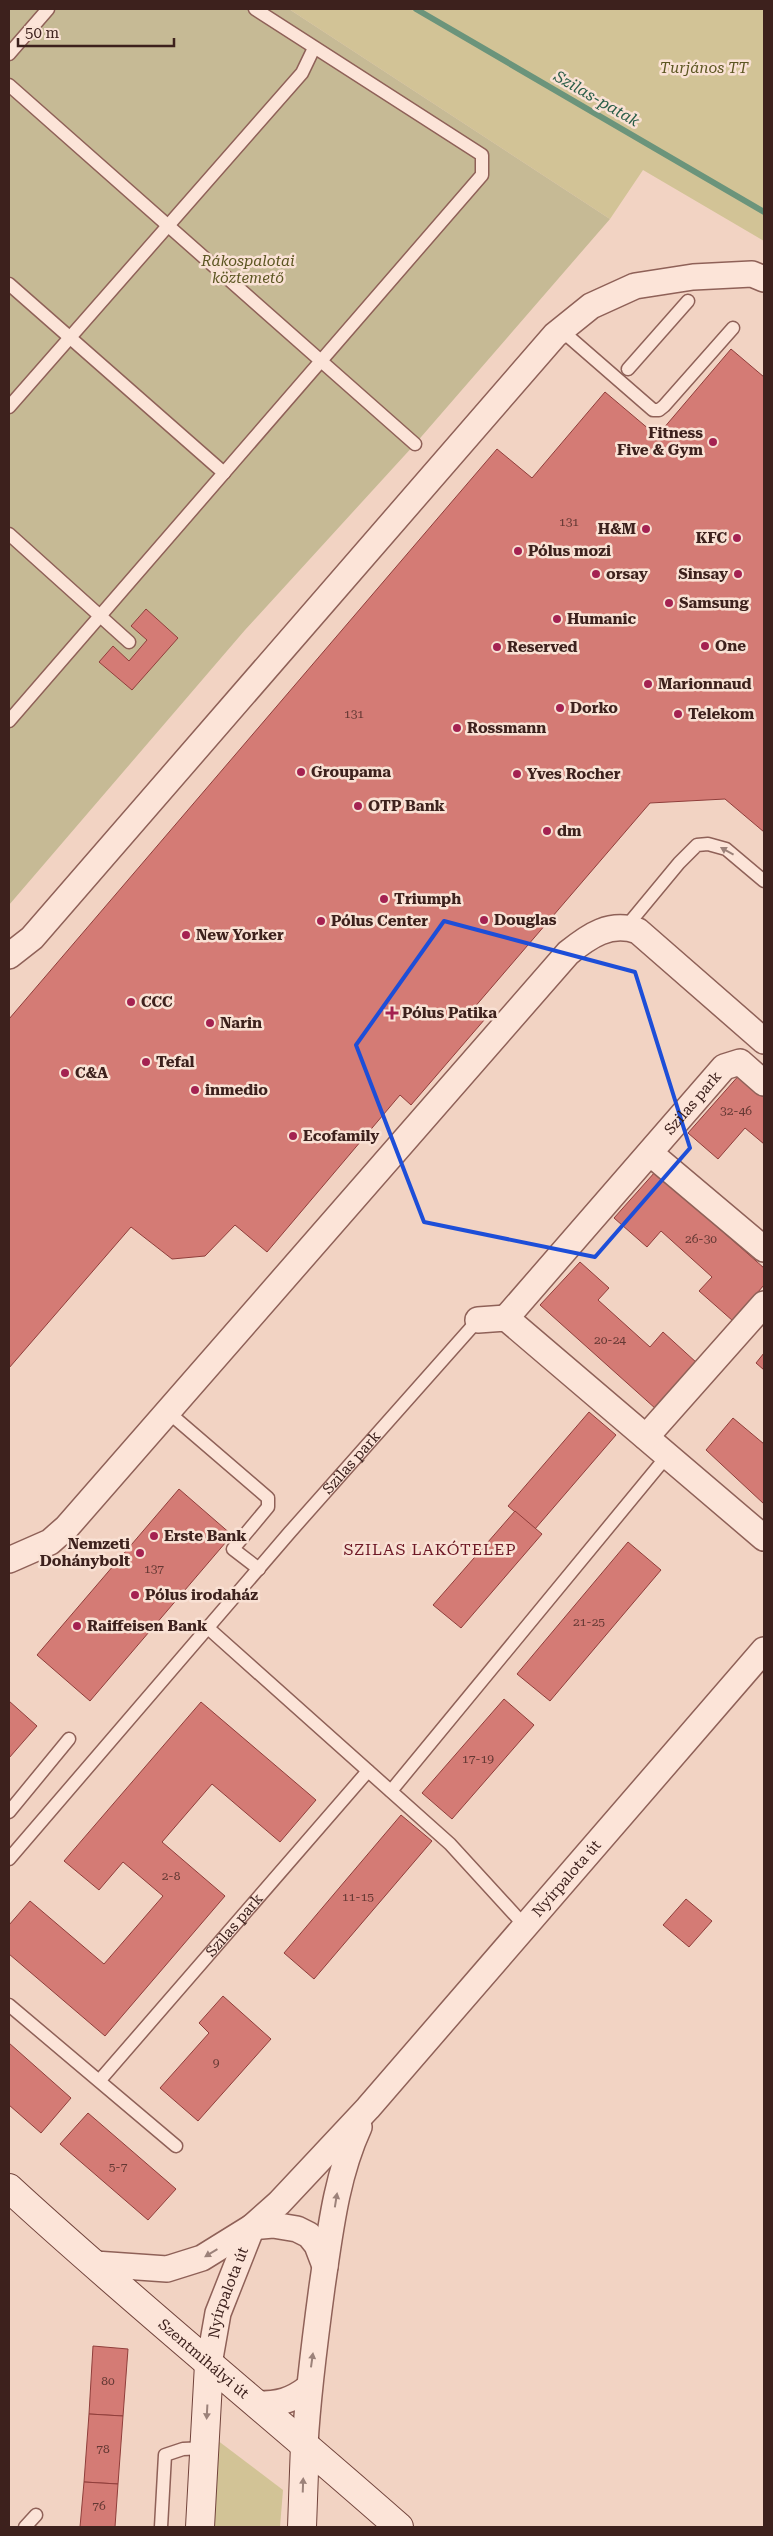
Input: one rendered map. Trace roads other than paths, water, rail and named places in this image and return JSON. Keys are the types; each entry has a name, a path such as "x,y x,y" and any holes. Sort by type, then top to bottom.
{"main road":[{"name":"Szentmihályi út","path":"9,2188 209,2364 305,2444 399,2527"},
{"name":"Nyírpalota út","path":"200,2527 209,2364"},
{"name":"Nyírpalota út","path":"302,2527 305,2444"}],"street":[{"path":"9,956 39,930 561,330 591,306 635,286 693,277 752,274 764,279"},
{"path":"9,1560 50,1542 56,1537 168,1412 568,953 586,938 608,928 626,927 643,935 764,1041"},
{"name":"Szilas park","path":"478,1320 506,1318 724,1067 740,1062 764,1083"},
{"path":"650,1152 764,1249"},
{"path":"646,1437 764,1304"},
{"path":"506,1318 764,1538"},
{"name":"Nyírpalota út","path":"209,2364 218,2313 252,2227 279,2203 368,2108 764,1650"},
{"name":"Nyírpalota út","path":"305,2444 308,2388 337,2190 346,2155 368,2108"},
{"path":"95,2264 167,2269 202,2258 252,2227 273,2225 297,2229 309,2235 317,2245 325,2266"},
{"path":"257,2404 278,2404 294,2399 308,2388"}],"lane":[{"path":"9,54 48,9"},
{"path":"9,721 482,175 482,154 255,9"},
{"path":"9,408 302,73 314,48"},
{"path":"9,85 415,444"},
{"path":"9,284 72,337 224,473"},
{"path":"628,370 688,301"},
{"path":"561,330 653,410 659,410 733,328"},
{"path":"9,534 129,642"},
{"path":"626,927 679,863 697,845 708,844 726,849 764,881"},
{"name":"Szilas park","path":"9,1859 259,1569 478,1320"},
{"path":"168,1412 268,1498 268,1508 233,1549 259,1569"},
{"path":"391,1791 667,1456"},
{"path":"208,1628 450,1844 525,1926"},
{"path":"9,1812 69,1739"},
{"name":"Szilas park","path":"100,2080 368,1771"},
{"path":"9,2005 176,2146"},
{"path":"161,2527 166,2455 183,2448 204,2448"},
{"path":"25,2527 36,2515"}],"waterway":[{"name":"Szilas-patak","path":"416,9 764,212"}],"place":[{"name":"Fitness Five & Gym","path":"713,442"},
{"name":"H&M","path":"646,529"},
{"name":"KFC","path":"737,538"},
{"name":"Pólus mozi","path":"518,551"},
{"name":"orsay","path":"596,574"},
{"name":"Sinsay","path":"738,574"},
{"name":"Samsung","path":"669,603"},
{"name":"Humanic","path":"557,619"},
{"name":"One","path":"705,646"},
{"name":"Reserved","path":"497,647"},
{"name":"Marionnaud","path":"648,684"},
{"name":"Dorko","path":"560,708"},
{"name":"Telekom","path":"678,714"},
{"name":"Rossmann","path":"457,728"},
{"name":"Groupama","path":"301,772"},
{"name":"Yves Rocher","path":"517,774"},
{"name":"OTP Bank","path":"358,806"},
{"name":"dm","path":"547,831"},
{"name":"Triumph","path":"384,899"},
{"name":"Douglas","path":"484,920"},
{"name":"Pólus Center","path":"321,921"},
{"name":"New Yorker","path":"186,935"},
{"name":"CCC","path":"131,1002"},
{"name":"Pólus Patika","path":"392,1013"},
{"name":"Narin","path":"210,1023"},
{"name":"Tefal","path":"146,1062"},
{"name":"C&A","path":"65,1073"},
{"name":"inmedio","path":"195,1090"},
{"name":"Ecofamily","path":"293,1136"},
{"name":"Erste Bank","path":"154,1536"},
{"name":"Nemzeti Dohánybolt","path":"140,1553"},
{"name":"Pólus irodaház","path":"135,1595"},
{"name":"Raiffeisen Bank","path":"77,1626"}],"district":[{"name":"SZILAS LAKÓTELEP","path":"430,1549"}],"park label":[{"name":"Turjános TT","path":"704,68"},
{"name":"Rákospalotai köztemető","path":"248,270"}]}
